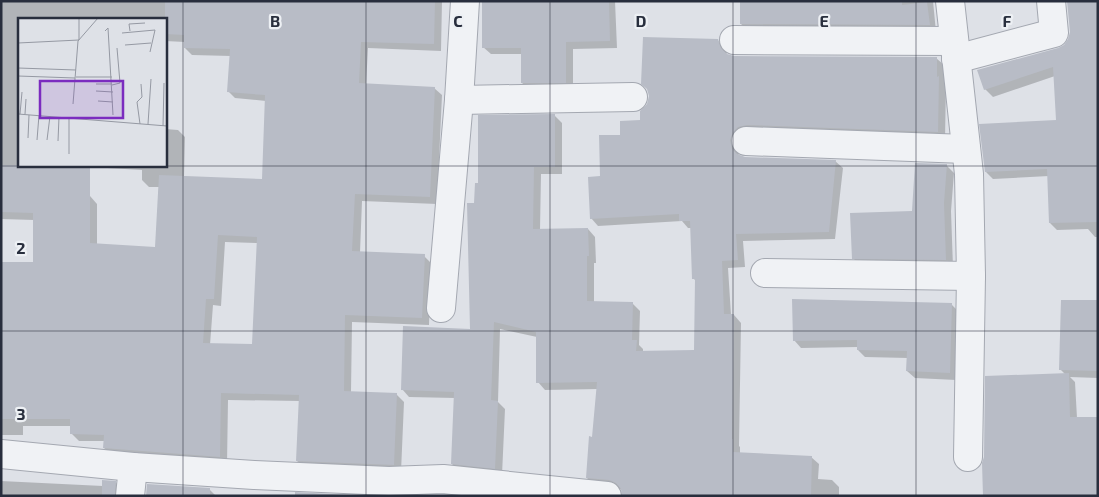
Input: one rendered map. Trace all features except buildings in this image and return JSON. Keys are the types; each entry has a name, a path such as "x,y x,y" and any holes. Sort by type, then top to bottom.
{"street":[{"path":"441,308 466,1"},
{"path":"950,1 969,174 971,276 968,457"},
{"path":"734,40 955,50 1054,33 1051,1"},
{"path":"459,100 633,97"},
{"path":"746,142 966,149"},
{"path":"764,273 971,276"},
{"path":"1,454 133,467 253,485 388,488 443,478 607,496"},
{"path":"130,496 133,467"}]}
